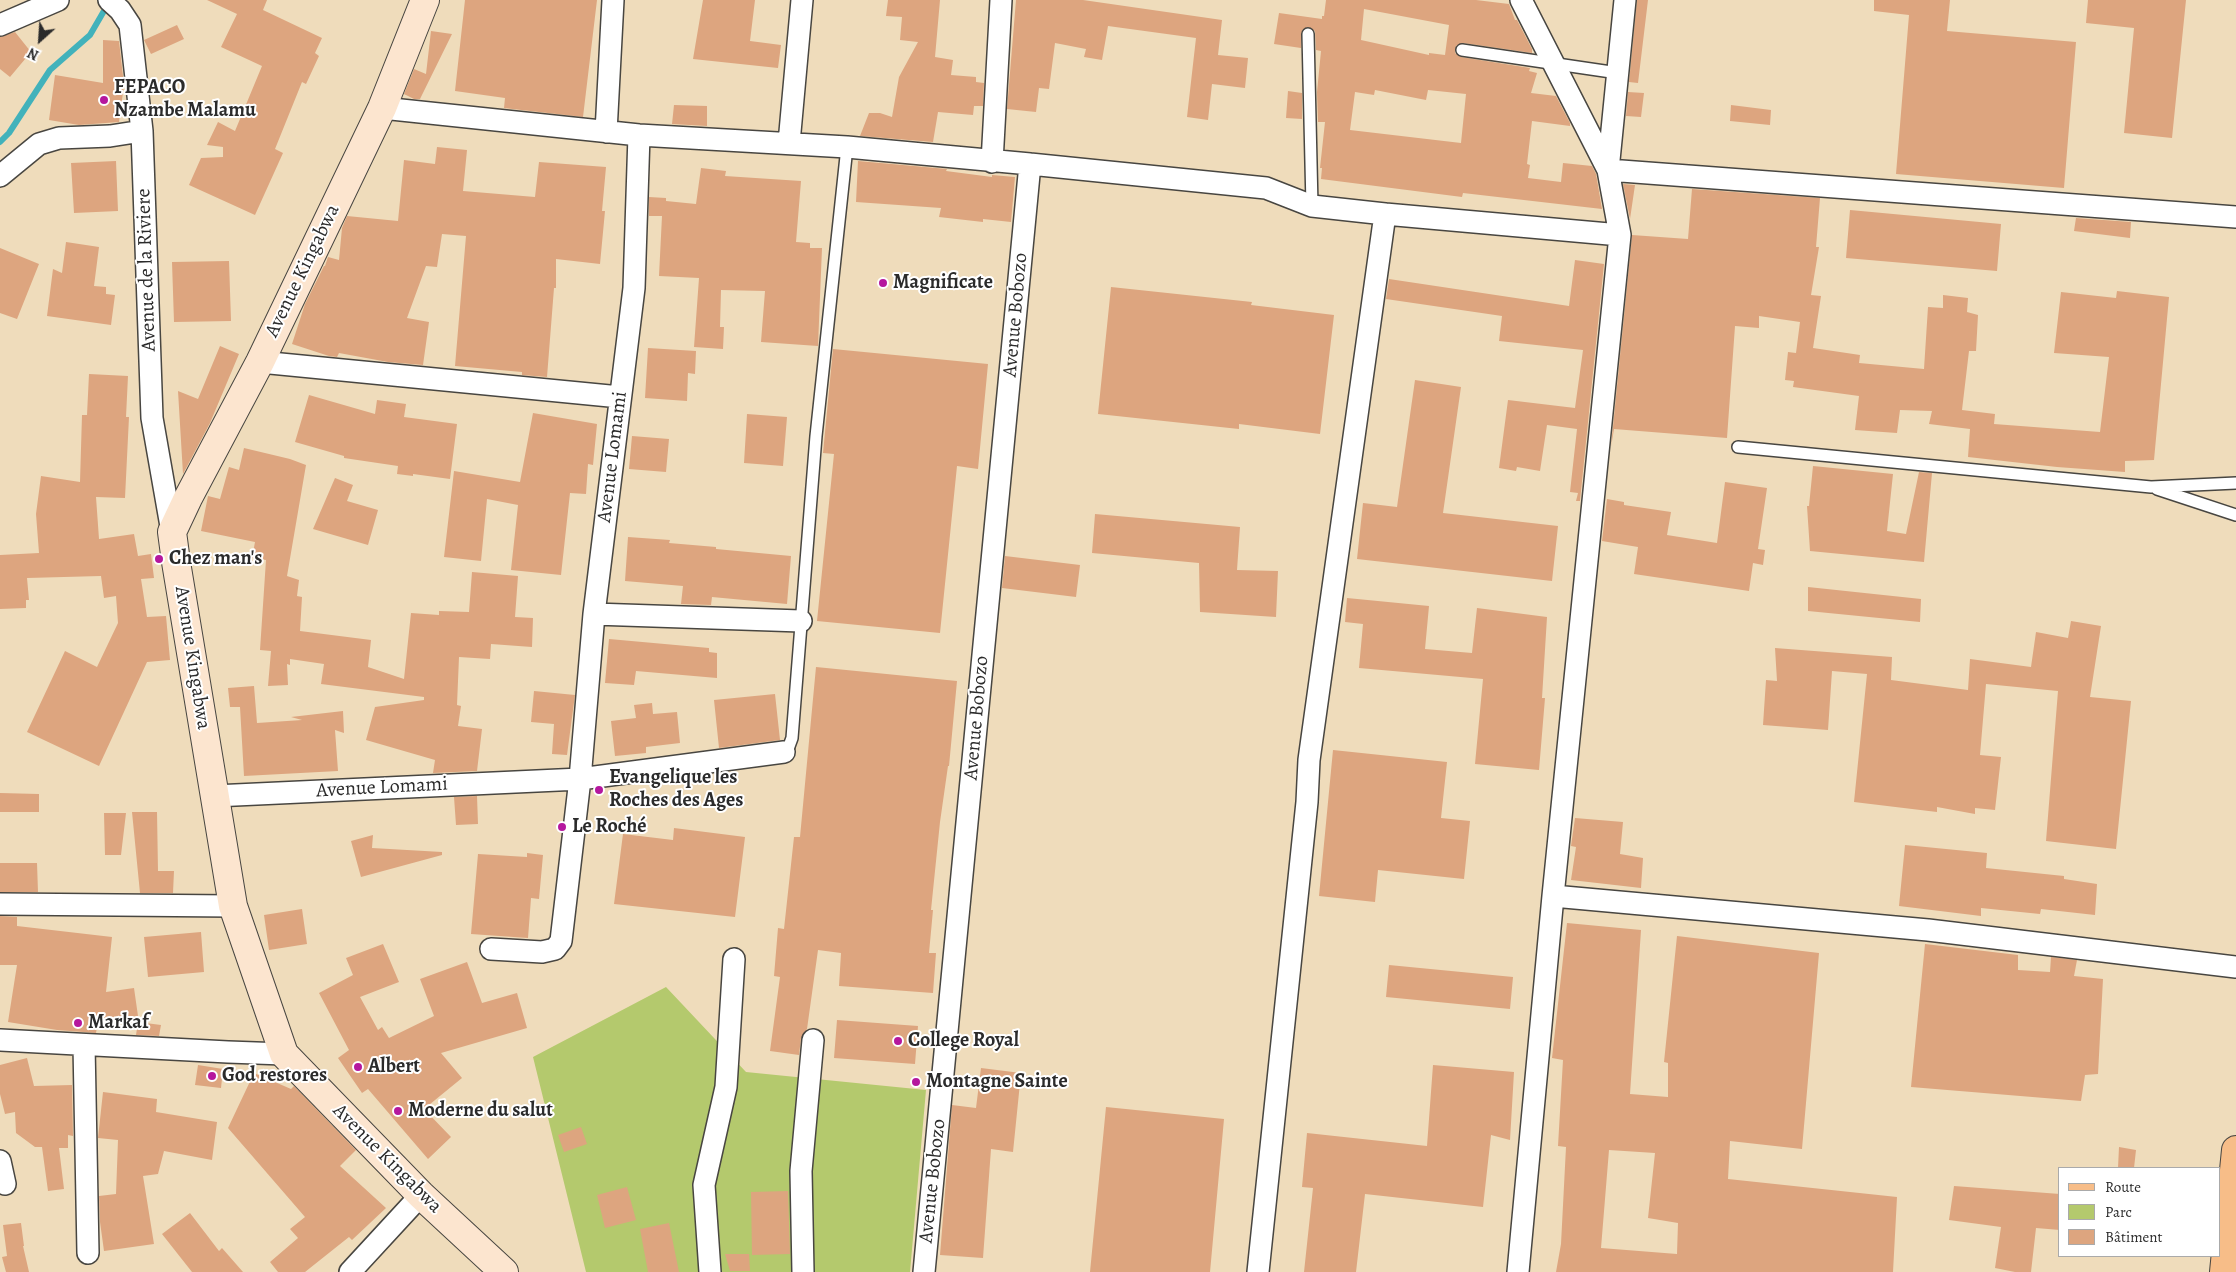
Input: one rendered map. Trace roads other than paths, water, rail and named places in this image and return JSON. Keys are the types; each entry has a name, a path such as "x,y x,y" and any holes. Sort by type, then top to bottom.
{"main road":[{"path":"2224,1272 2236,1150"}],"street":[{"path":"0,25 58,0"},
{"name":"Avenue Kingabwa","path":"425,0 382,108 260,362 172,532 214,796 234,906 284,1054 421,1195 504,1272"},
{"path":"606,132 613,0"},
{"path":"789,143 802,0"},
{"path":"992,162 1001,0"},
{"path":"1518,1272 1553,896 1620,235 1608,170 1521,0"},
{"path":"1608,170 1625,0"},
{"name":"Avenue de la Riviere","path":"115,5 130,25 142,132 152,418 172,532"},
{"path":"382,108 639,135 847,147 1266,188 1312,206 1620,235"},
{"path":"0,176 39,144 59,138 110,136 142,132"},
{"name":"Avenue Lomami","path":"491,949 542,952 555,949 561,941 580,779 594,614 634,288 639,135"},
{"name":"Avenue Bobozo","path":"924,1272 1030,164"},
{"path":"1608,170 2236,217"},
{"path":"1258,1272 1307,802 1309,760 1385,214"},
{"path":"260,362 620,397"},
{"path":"594,614 802,620"},
{"name":"Avenue Lomami","path":"214,796 580,779 784,752"},
{"path":"1553,896 1928,930 2236,967"},
{"path":"0,904 234,906"},
{"path":"710,1272 704,1185 726,1087 734,959"},
{"path":"0,1040 284,1054"},
{"path":"803,1272 801,1171 813,1040"},
{"path":"84,1045 88,1253"},
{"path":"0,1161 5,1184"},
{"path":"350,1272 421,1195"}],"lane":[{"path":"1308,34 1312,206"},
{"path":"1462,50 1618,73"},
{"path":"784,752 788,749 792,738 816,436 847,147"},
{"path":"1738,447 2151,487 2236,483"},
{"path":"2151,487 2236,515"}],"waterway":[{"path":"0,142 9,133 50,70 90,35 108,4"}],"place":[{"name":"FEPACO Nzambe Malamu","path":"104,100"},
{"name":"Magnificate","path":"883,283"},
{"name":"Chez man's","path":"159,559"},
{"name":"Evangelique les Roches des Ages","path":"599,790"},
{"name":"Le Roché","path":"562,827"},
{"name":"Markaf","path":"78,1023"},
{"name":"College Royal","path":"898,1041"},
{"name":"Albert","path":"358,1067"},
{"name":"God restores","path":"212,1076"},
{"name":"Montagne Sainte","path":"916,1082"},
{"name":"Moderne du salut","path":"398,1111"}]}
